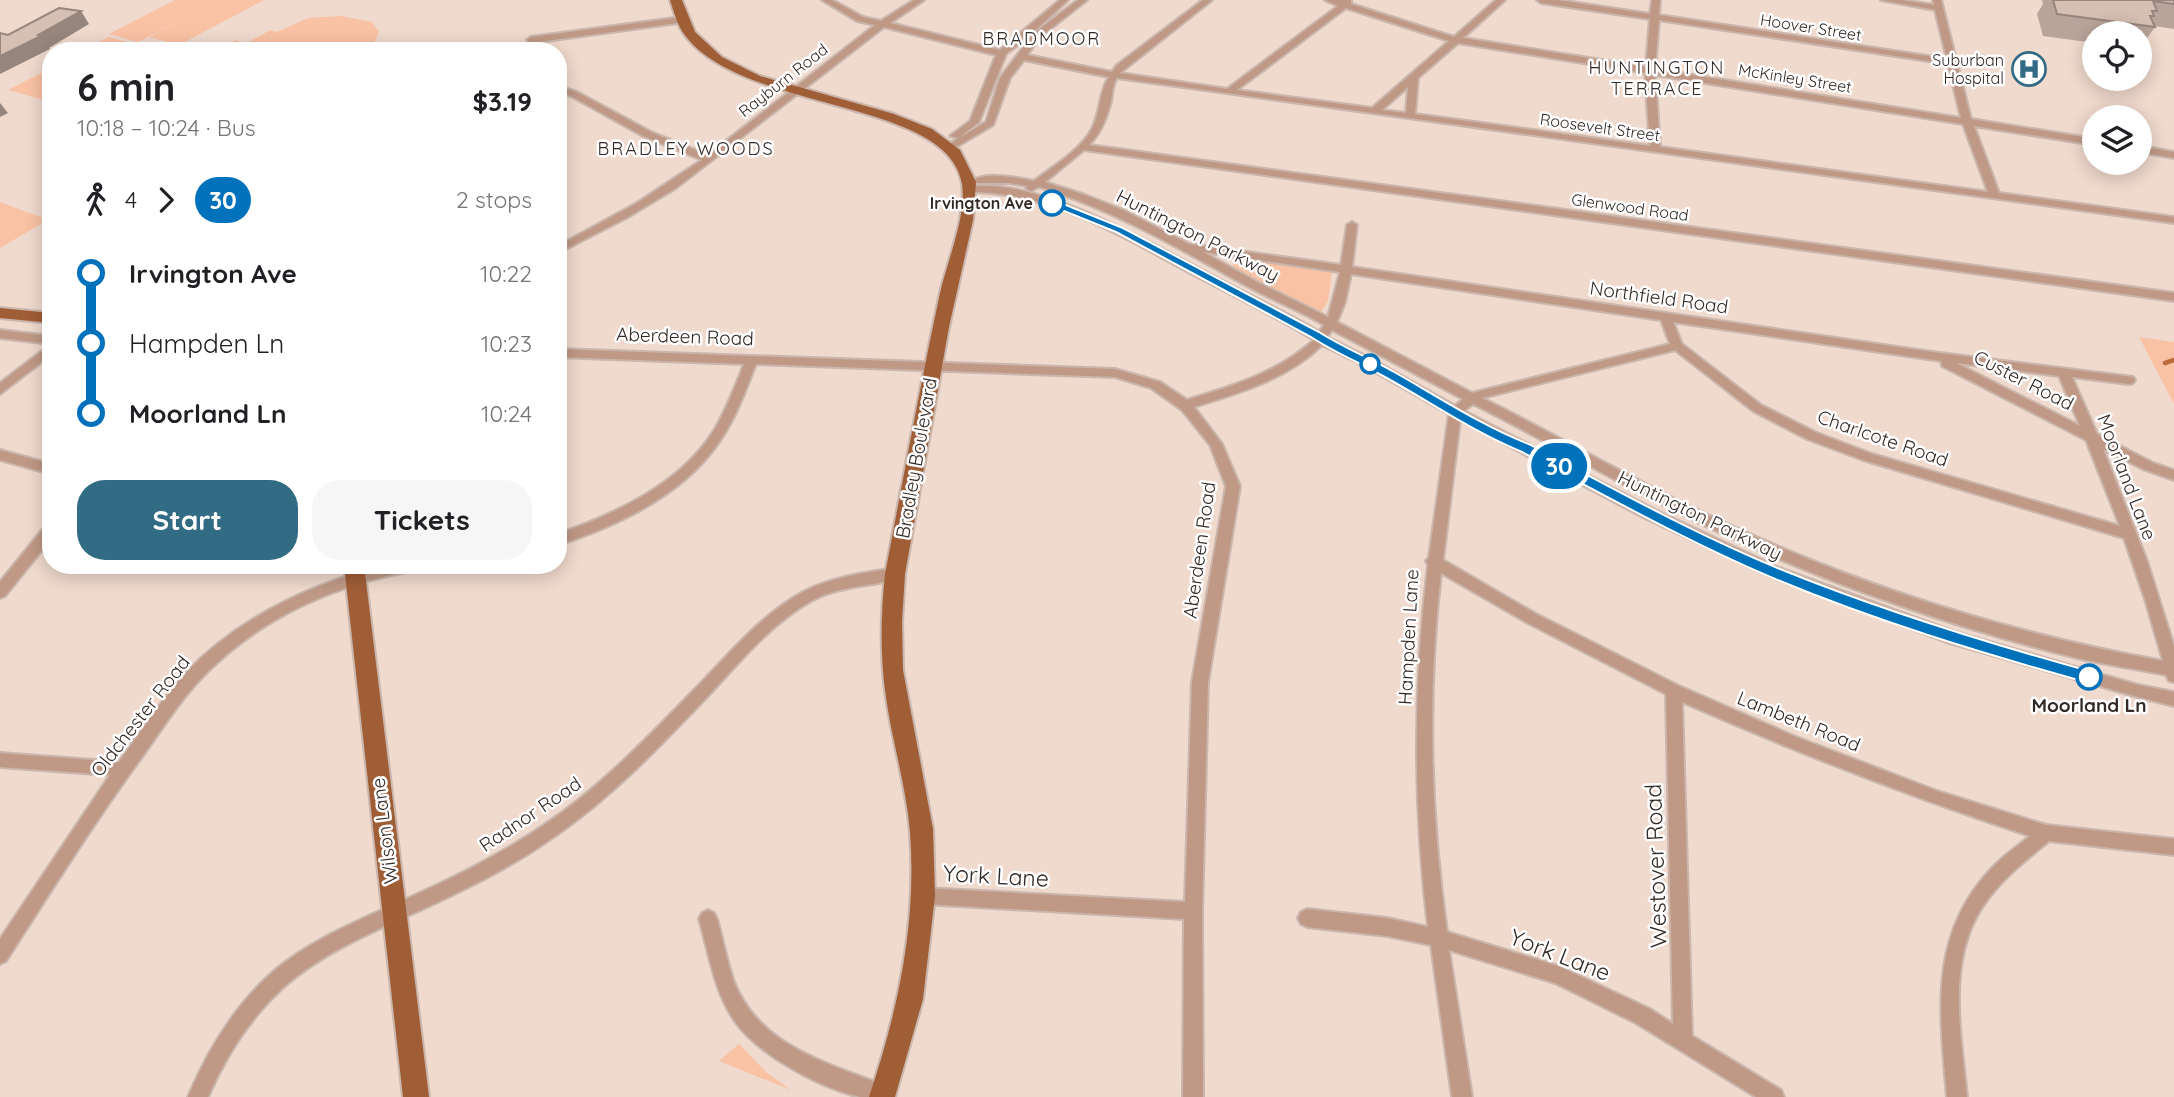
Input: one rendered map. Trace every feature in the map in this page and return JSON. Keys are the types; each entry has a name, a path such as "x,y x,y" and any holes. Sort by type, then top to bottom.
{"main road":[{"path":"676,0 682,20 695,42 722,64 750,78 791,92 899,119 948,144 968,180"},
{"name":"Bradley Boulevard","path":"883,1096 902,1039 914,982 922,896 921,830 893,670 892,606 895,574 968,180"},
{"path":"0,313 42,317"},
{"name":"Wilson Lane","path":"355,574 416,1097"}],"street":[{"path":"826,0 860,19 1004,54"},
{"name":"Rayburn Road","path":"567,245 666,189 709,159 791,92 920,0"},
{"path":"948,144 974,122 987,85 1004,54 1046,14 1066,0"},
{"path":"948,144 990,123 1001,86 1021,56 1047,26 1083,0"},
{"path":"1024,194 1083,147 1101,124 1113,75 1120,67 1209,0"},
{"name":"McKinley Street","path":"1329,0 1348,3 1456,40 2082,140"},
{"path":"1374,112 1501,0"},
{"name":"Hoover Street","path":"1541,0 1951,62"},
{"path":"1655,150 1650,71 1656,0"},
{"path":"1885,0 1937,4 1967,121 1994,195"},
{"path":"1229,92 1348,3"},
{"path":"531,40 682,20"},
{"name":"Roosevelt Street","path":"1004,54 1113,75 1229,92 2174,220"},
{"path":"1410,117 1414,75"},
{"path":"567,92 647,134 709,159"},
{"name":"Glenwood Road","path":"1083,147 2174,297"},
{"path":"2152,151 2174,155"},
{"name":"Huntington Parkway","path":"968,180 1004,178 1036,184 1091,202 1184,246 1720,527 1836,575 1938,611 2076,651 2173,672"},
{"name":"Huntington Parkway","path":"968,180 1024,194 1104,223 1400,380 1455,413 1650,514 1774,572 1950,637 2174,699"},
{"path":"1183,406 1271,377 1305,353 1320,338 1330,324 1345,268 1352,225"},
{"path":"1169,257 1184,246"},
{"name":"Northfield Road","path":"1184,246 1932,356 2129,380"},
{"path":"1455,413 1471,398 1485,392 1677,346 1665,315"},
{"path":"0,334 42,339"},
{"name":"Charlcote Road","path":"1677,346 1757,408 1812,436 1868,457 2129,534"},
{"name":"Aberdeen Road","path":"567,353 1115,373 1163,389 1217,442 1228,463 1233,486 1200,682 1193,911 1193,1097"},
{"path":"0,390 42,355"},
{"name":"Custer Road","path":"1932,356 2174,475"},
{"path":"567,537 591,529 635,507 685,471 719,431 752,359"},
{"name":"Moorland Lane","path":"2064,373 2092,437 2156,604 2173,672"},
{"name":"Hampden Lane","path":"1455,413 1433,561 1423,749 1427,826 1439,938 1462,1097"},
{"path":"0,455 42,467"},
{"path":"0,592 42,541"},
{"name":"Lambeth Road","path":"1433,561 1531,618 1674,691 1790,743 1937,798 2046,833 2174,847"},
{"name":"Oldchester Road","path":"0,955 123,769 191,678 233,640 299,601 353,574"},
{"name":"Radnor Road","path":"198,1097 236,1026 256,1000 279,978 341,936 419,902 499,862 584,806 648,748 782,611 839,583 895,574"},
{"name":"Westover Road","path":"1674,691 1683,1040"},
{"path":"0,760 123,769"},
{"path":"1957,1097 1949,983 1961,925 1996,875 2046,833"},
{"name":"York Lane","path":"922,896 1193,911"},
{"name":"York Lane","path":"1307,918 1387,927 1439,938 1558,975 1643,1016 1774,1097"},
{"path":"708,919 729,991 741,1014 764,1040 797,1064 883,1096"}],"shaded area":[{"path":"175,0 264,0 185,42 168,42 149,37 188,16 138,42 109,34"},
{"path":"341,16 372,22 379,32 374,42 248,42 271,30 277,32 308,18"},
{"path":"108,37 127,42 99,42"},
{"path":"42,73 42,99 8,90"},
{"path":"0,202 42,218 42,224 0,248"},
{"path":"1235,257 1332,272 1328,301 1321,312 1232,268"},
{"path":"2139,337 2174,342 2174,404"},
{"path":"739,1044 767,1073 791,1090 719,1061"}],"building":[{"path":"2053,0 2174,0 2174,4 2153,1 2157,11 2152,11 2154,16 2150,16 2155,27 2152,27 2152,21 2110,21 2057,14"},
{"path":"59,8 81,11 38,35 41,36 0,56 0,33 8,35"}],"waterway":[{"path":"2165,363 2174,360"}],"bus line":[{"name":"30","path":"1052,203 1119,230 1315,334 1331,346 1384,371 1504,440 1527,449 1702,540 1774,572 1904,621 2089,677"}],"place":[{"name":"Suburban Hospital","path":"2029,69"},
{"name":"Irvington Ave","path":"1052,203"},
{"name":"Moorland Ln","path":"2089,677"}],"district":[{"name":"BRADMOOR","path":"1042,39"},
{"name":"HUNTINGTON TERRACE","path":"1657,78"},
{"name":"BRADLEY WOODS","path":"686,149"}]}
